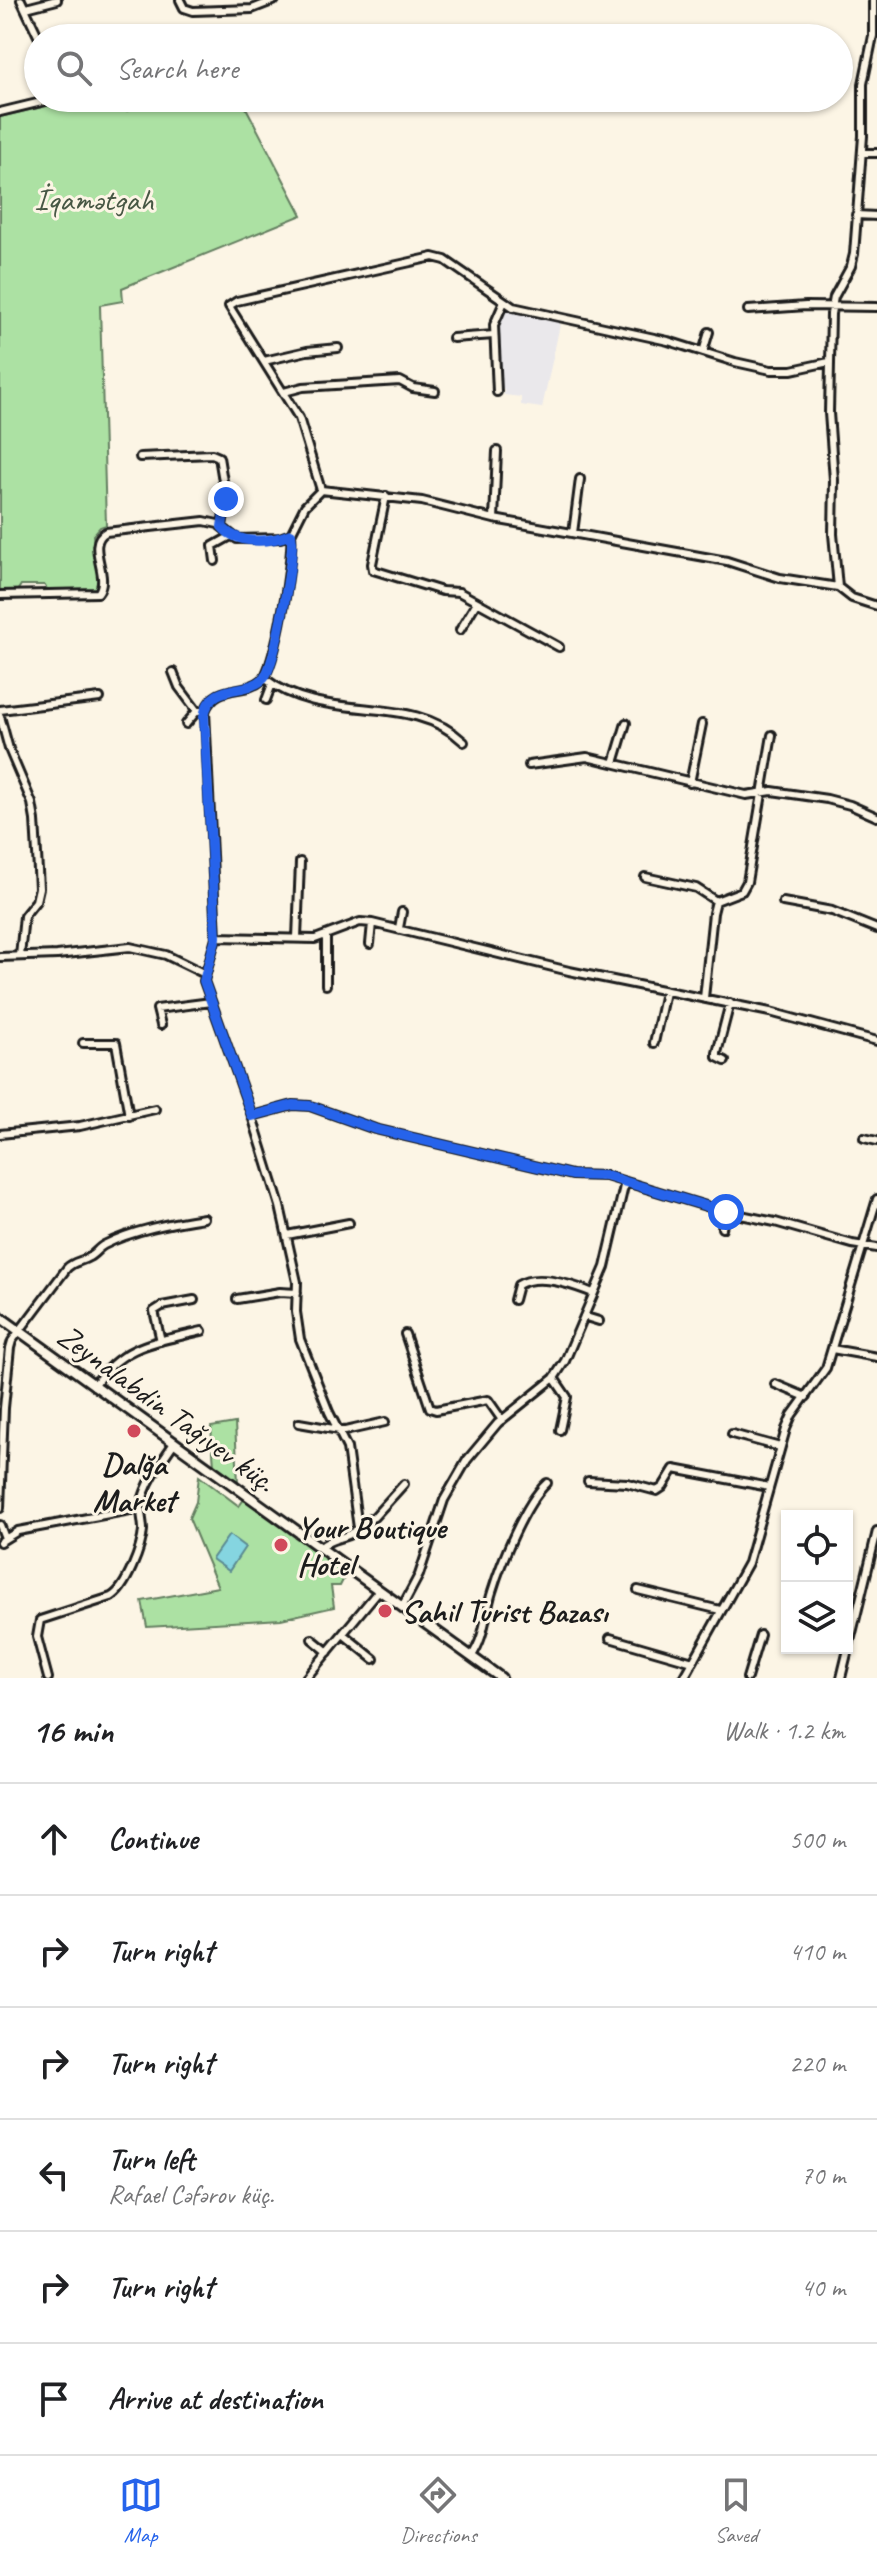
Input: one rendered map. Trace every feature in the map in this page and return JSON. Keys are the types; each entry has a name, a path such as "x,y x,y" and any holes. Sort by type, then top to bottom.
{"street":[{"path":"21,0 33,24"},
{"path":"26,8 57,0"},
{"path":"180,0 184,8 193,11 252,9 275,0"},
{"path":"838,587 832,523 834,480 829,413 832,306 853,261 862,153 863,84 873,36 873,0"},
{"path":"0,112 24,106"},
{"path":"862,153 877,153"},
{"path":"856,215 877,216"},
{"path":"321,490 303,428 284,392 229,306 243,299 433,257 445,260 513,307 668,341 735,362 781,371 829,362"},
{"path":"497,392 494,335 496,317 504,302"},
{"path":"748,310 877,307"},
{"path":"703,352 709,332"},
{"path":"453,338 494,335"},
{"path":"264,361 338,348"},
{"path":"284,392 303,387 400,381 413,388 435,391"},
{"path":"494,519 497,451"},
{"path":"140,457 217,455 226,499 222,527"},
{"path":"573,533 580,479"},
{"path":"186,724 224,691 264,678 280,620 291,557 291,534 307,503 321,490 436,503 494,519 650,545 741,565 780,578 838,587 852,598 877,606"},
{"path":"386,496 373,570 442,591 459,592 559,647"},
{"path":"0,595 98,593 103,585 97,541 103,533 204,521 222,527 231,536 246,540 280,538 291,534"},
{"path":"215,561 213,546 231,536"},
{"path":"460,630 477,602"},
{"path":"173,672 179,687 201,711 216,937 204,981 252,1116 287,1235 303,1349 350,1460 359,1524"},
{"path":"264,678 323,704 414,715 446,727 464,742"},
{"path":"266,700 272,684"},
{"path":"20,956 24,916 36,901 39,888 35,820 32,803 9,749 0,713 100,698"},
{"path":"614,763 626,723"},
{"path":"690,783 702,724"},
{"path":"716,901 742,891 747,882 772,735"},
{"path":"529,765 582,756 746,795 772,791 827,799 877,817"},
{"path":"297,938 300,862"},
{"path":"645,877 696,888 716,901"},
{"path":"704,998 710,956 708,943 716,901"},
{"path":"783,902 832,911 877,929"},
{"path":"399,928 402,912"},
{"path":"216,937 326,937 360,922 372,923 665,992 730,1003 877,1041"},
{"path":"370,944 372,923"},
{"path":"326,937 326,985"},
{"path":"0,957 130,947 166,955 205,974"},
{"path":"654,1043 665,992"},
{"path":"161,1025 157,1009 211,1002"},
{"path":"725,1061 717,1057 717,1053 730,1003"},
{"path":"83,1043 116,1043 129,1116"},
{"path":"252,1116 293,1105 310,1106 375,1129 572,1175 602,1175 726,1212 877,1248"},
{"path":"0,1134 80,1126 155,1109"},
{"path":"864,1138 877,1141"},
{"path":"402,1607 412,1591 438,1512 474,1450 502,1420 554,1378 565,1361 605,1267 625,1182"},
{"path":"684,1678 748,1563 780,1447 792,1415 823,1374 877,1199"},
{"path":"722,1228 726,1212"},
{"path":"0,1508 10,1348 19,1332 75,1261 87,1258 113,1241 167,1224 204,1218"},
{"path":"287,1235 349,1223"},
{"path":"514,1300 518,1285 528,1281 556,1282 593,1293"},
{"path":"237,1299 286,1291 297,1293"},
{"path":"161,1341 154,1311 162,1306 194,1300"},
{"name":"Zeynalabdin Tağıyev küç.","path":"0,1317 501,1678"},
{"path":"586,1317 599,1321"},
{"path":"94,1386 115,1359 161,1341 202,1331"},
{"path":"405,1334 430,1408 436,1410 485,1399 491,1402 502,1420"},
{"path":"832,1349 877,1357"},
{"path":"554,1378 567,1397 560,1430"},
{"path":"775,1384 806,1397"},
{"path":"299,1423 340,1431 385,1422"},
{"path":"732,1434 780,1447"},
{"path":"48,1678 37,1637 40,1620 111,1597 120,1591 142,1539 141,1508 156,1469 174,1443"},
{"path":"588,1481 627,1483 657,1491 674,1469 769,1487"},
{"path":"471,1657 479,1644 501,1565 534,1496 547,1483"},
{"path":"320,1548 326,1541 353,1533 359,1524 374,1517 404,1484"},
{"path":"0,1525 2,1540 18,1531 141,1508"},
{"path":"841,1678 877,1531"},
{"path":"306,1678 379,1590"},
{"path":"638,1590 720,1610"},
{"path":"343,1634 374,1659"},
{"path":"747,1678 760,1635"},
{"path":"610,1638 693,1662"},
{"path":"312,1639 328,1652"}],"shaded area":[{"path":"508,309 561,320 542,408 521,405 521,397 504,395 504,389 499,386 498,319"}],"green space":[{"name":"İqamətgah","path":"24,111 248,112 302,215 122,288 123,301 100,305 106,525 93,535 99,587 96,590 48,590 44,585 21,585 17,591 0,590 0,117"},
{"path":"235,1423 238,1482 214,1465 211,1427"},
{"path":"199,1476 239,1506 245,1498 347,1572 340,1586 331,1586 334,1607 281,1619 147,1627 142,1601 218,1587 189,1518 196,1502"}],"water":[{"path":"229,1535 245,1547 229,1571 212,1559"}],"place":[{"name":"Dalğa Market","path":"134,1431"},
{"name":"Your Boutique Hotel","path":"281,1545"},
{"name":"Sahil Turist Bazası","path":"385,1611"}],"route":[{"path":"226,499 222,527 231,536 246,540 280,538 291,534 292,542 280,620 267,673 256,683 224,691 207,705 204,716 216,937 204,981 252,1116 301,1104 375,1129 572,1175 606,1176 726,1212"}]}
